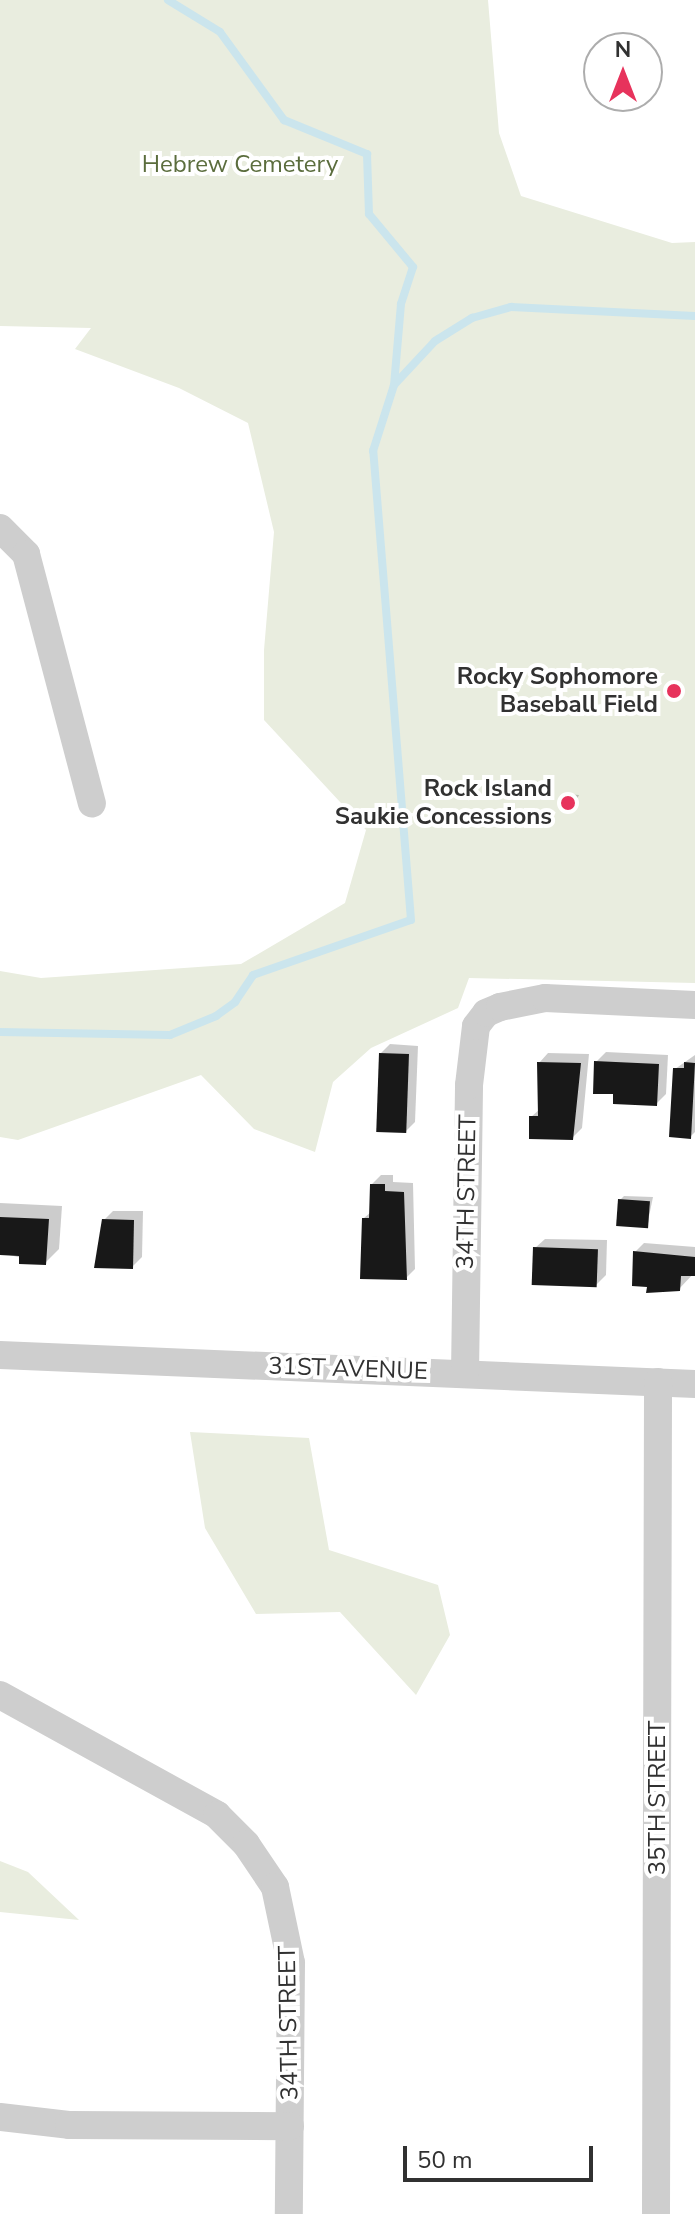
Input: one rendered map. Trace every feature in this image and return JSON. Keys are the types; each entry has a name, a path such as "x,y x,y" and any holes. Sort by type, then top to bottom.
{"street":[{"path":"0,528 26,554 92,803"},
{"name":"34TH STREET","path":"465,1374 471,1049 486,1013 545,998 695,1005"},
{"name":"31ST AVENUE","path":"0,1355 695,1384"},
{"name":"35TH STREET","path":"656,2214 658,1382"},
{"name":"34TH STREET","path":"0,1695 217,1815 260,1863 275,1887 287,1927 289,2214"},
{"path":"0,2117 69,2125 290,2126"}],"green space":[{"name":"Hebrew Cemetery","path":"0,0 488,0 499,133 521,196 672,243 695,242 695,983 469,978 458,1008 371,1048 333,1082 315,1152 254,1129 201,1075 18,1140 0,1137 0,971 41,978 241,964 345,903 366,830 264,720 264,650 274,532 248,423 179,388 75,349 91,328 0,326"},
{"path":"190,1432 309,1438 329,1550 438,1585 450,1635 416,1695 340,1612 256,1614 205,1528"},
{"path":"0,1861 28,1872 79,1920 0,1912"}],"building":[{"name":"Rock Island Saukie Concessions","path":"561,798 576,799 574,809 560,807"},
{"path":"379,1053 409,1054 406,1133 376,1132"},
{"path":"594,1061 659,1064 657,1106 613,1104 613,1094 593,1094"},
{"path":"537,1062 581,1063 573,1140 529,1139 529,1116 538,1116"},
{"path":"684,1062 695,1063 691,1139 669,1137 673,1068 684,1068"},
{"path":"370,1184 385,1184 385,1191 404,1192 407,1280 360,1279 362,1218 369,1218"},
{"path":"618,1199 650,1201 648,1228 616,1226"},
{"path":"0,1217 49,1219 46,1265 19,1264 19,1256 0,1255"},
{"path":"102,1219 134,1220 133,1269 94,1268"},
{"path":"533,1247 598,1249 597,1287 532,1285"},
{"path":"633,1251 695,1257 695,1276 681,1276 680,1291 646,1293 647,1287 632,1286"}],"waterway":[{"path":"168,0 220,32 284,120 367,154 369,214 413,267 401,304 394,385"},
{"path":"0,1032 170,1035 216,1016 235,1002 253,975 411,920 373,451 394,385 435,341 472,318 511,307 695,316"}],"place":[{"name":"Rocky Sophomore Baseball Field","path":"674,691"},
{"name":"Rock Island Saukie Concessions","path":"568,803"}]}
